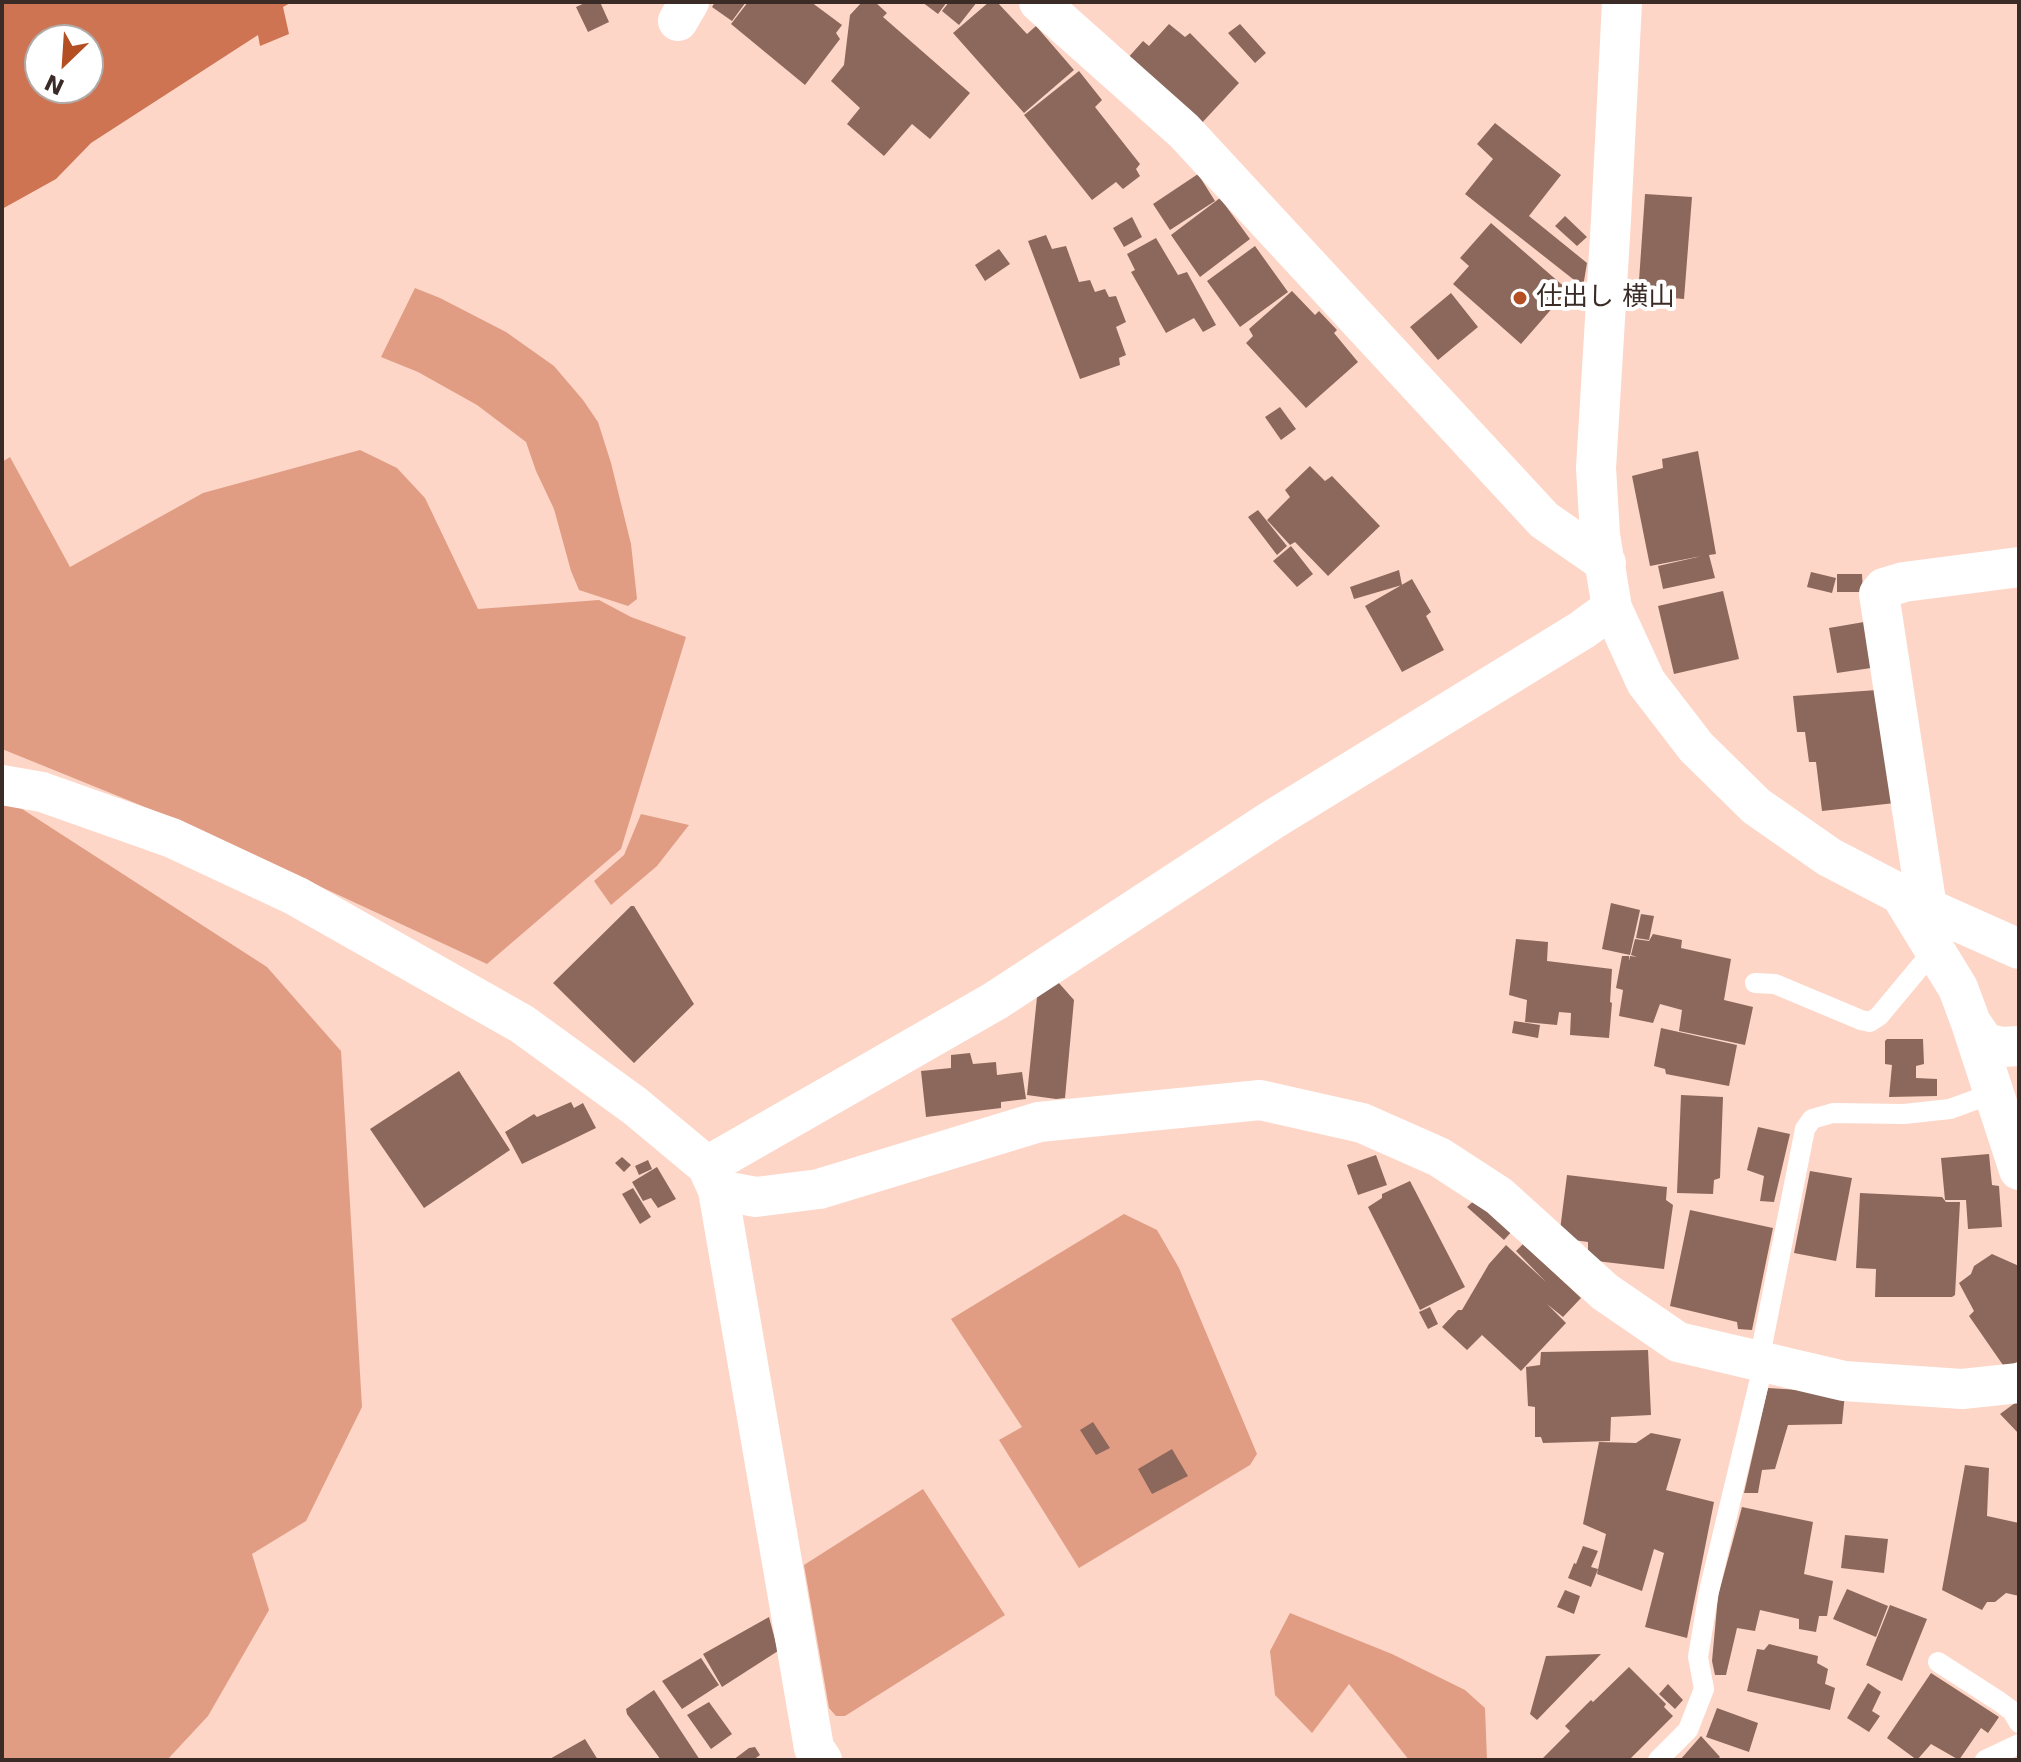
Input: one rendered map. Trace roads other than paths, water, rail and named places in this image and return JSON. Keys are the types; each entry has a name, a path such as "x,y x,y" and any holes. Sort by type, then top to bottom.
{"street":[{"path":"1039,2 1184,131 1544,520 1606,563"},
{"path":"1622,2 1596,468 1600,535 1612,608 1646,682 1696,747 1756,806 1829,857 1914,902 2019,949"},
{"path":"2019,567 1904,582 1884,588 1879,594 1914,902 1934,950 1958,988 2019,1170"},
{"path":"712,1178 995,1001 1272,820 1569,638 1612,608"},
{"path":"2,785 42,792 172,838 296,896 522,1024 635,1106 712,1178 756,1197 819,1189 1039,1122 1260,1100 1362,1123 1439,1157 1499,1196 1605,1292 1678,1342 1844,1381 1962,1389 2019,1383"},
{"path":"1971,1023 1985,1043 2001,1047 2019,1046"},
{"path":"712,1178 814,1748 822,1760"}],"lane":[{"path":"1755,983 1775,984 1870,1022 1879,1016 1934,950"},
{"path":"1658,1760 1688,1730 1704,1689 1698,1657 1709,1591 1761,1362 1805,1129 1812,1119 1833,1113 1904,1114 1950,1109 1994,1093"},
{"path":"1938,1662 2012,1711 2019,1723"},
{"path":"1985,1760 2019,1744"}],"place":[{"name":"仕出し 横山","path":"1520,298"}]}
